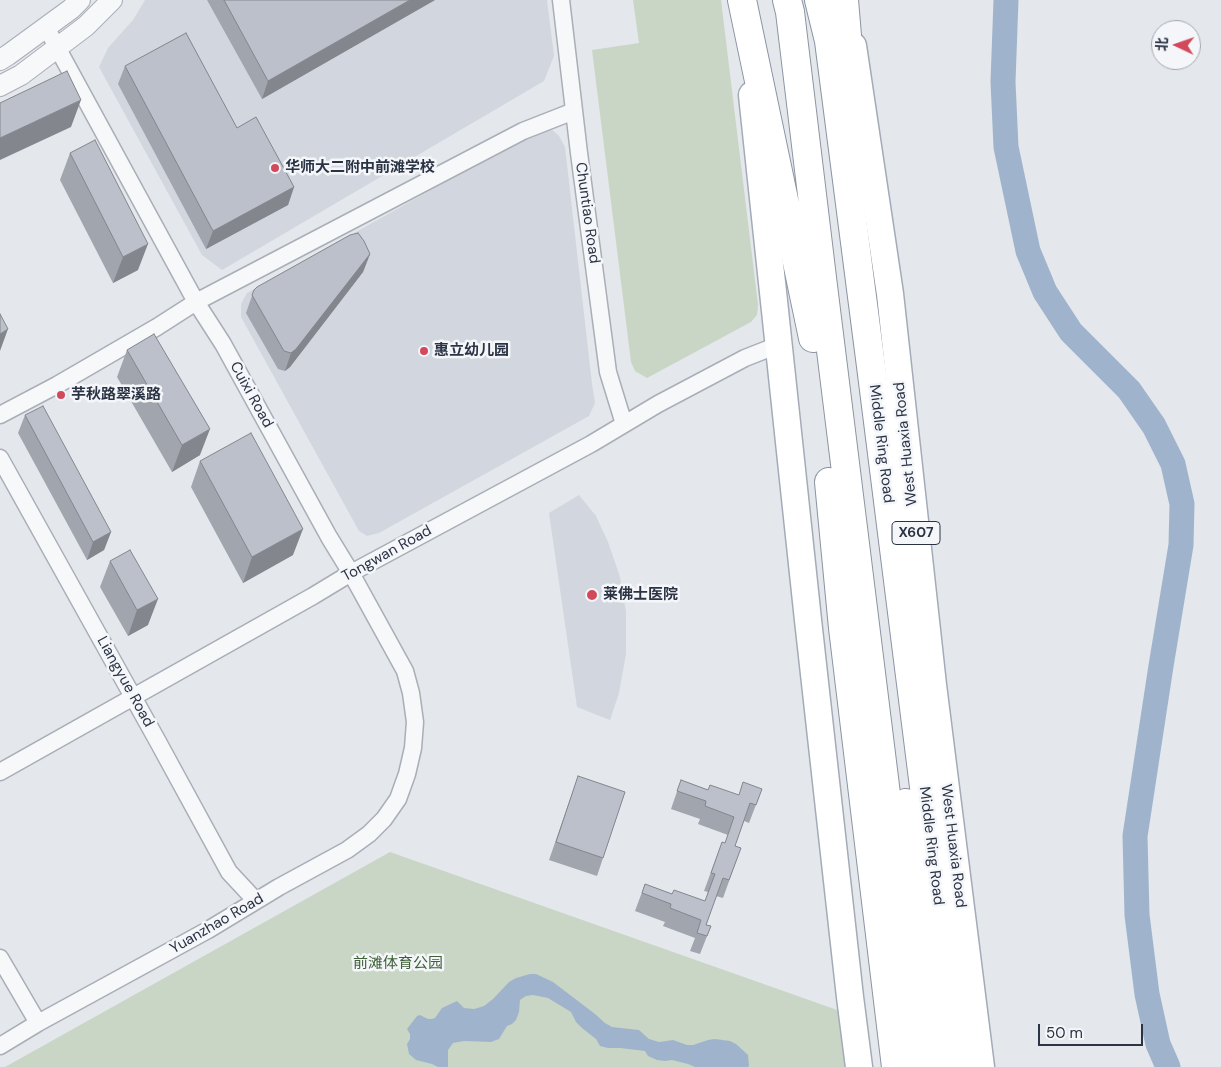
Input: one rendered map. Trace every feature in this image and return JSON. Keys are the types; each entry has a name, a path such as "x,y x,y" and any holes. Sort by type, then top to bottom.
{"highway":[{"path":"742,0 816,352"},
{"path":"773,0 816,352 843,628 896,1067"},
{"path":"787,0 790,12 918,1067"},
{"name":"Middle Ring Road","path":"809,0 859,431 939,1067"},
{"name":"Middle Ring Road","path":"819,0 829,41 961,1067"},
{"path":"845,0 872,374"}],"main road":[{"path":"742,0 778,345 859,1067"},
{"name":"West Huaxia Road","path":"845,0 890,294 933,684 981,1067"}],"street":[{"path":"0,60 46,28 80,0"},
{"path":"0,86 21,75 86,26 112,0"},
{"name":"Chuntiao Road","path":"561,0 608,372 624,424"},
{"name":"Cuixi Road","path":"46,28 196,302 223,344 405,671 411,692 415,722 413,748 407,774"},
{"path":"0,415 57,385 196,302 523,130 574,111"},
{"name":"Tongwan Road","path":"0,772 305,601 351,573 583,449 658,404 745,358 778,345"},
{"name":"Liangyue Road","path":"0,458 229,872 256,901"},
{"name":"Yuanzhao Road","path":"0,1046 347,850 369,834 384,819 398,799 407,774"},
{"path":"0,958 38,1023"}],"shaded area":[{"name":"华师大二附中前滩学校","path":"145,0 547,0 554,56 544,81 222,270 202,255 99,67 108,48 133,20"},
{"name":"惠立幼儿园","path":"547,125 559,136 565,147 595,403 589,416 379,533 367,536 359,531 241,317 241,304 247,293"},
{"name":"莱佛士医院","path":"579,495 596,516 608,542 620,577 626,612 626,654 619,693 610,720 577,707 549,513"}],"green space":[{"path":"633,0 721,0 758,305 757,315 751,322 647,378 635,371 631,362 592,50 639,43"},
{"name":"前滩体育公园","path":"390,852 840,1011 847,1067 5,1067"}],"water":[{"path":"530,974 536,974 553,982 612,1027 639,1030 649,1039 659,1042 673,1040 693,1045 715,1039 730,1041 748,1055 749,1066 695,1067 672,1060 657,1060 648,1056 645,1051 600,1046 596,1039 576,1022 571,1012 548,998 533,995 526,996 520,1000 516,1020 507,1026 499,1039 491,1042 464,1041 453,1043 448,1050 448,1067 438,1067 416,1060 409,1054 407,1044 410,1034 407,1029 417,1016 420,1015 428,1019 435,1018 442,1008 457,1001 464,1008 474,1009 484,1006 509,982"}],"building":[{"path":"224,0 410,0 268,81"},
{"path":"186,33 237,128 256,117 294,187 213,231 125,66"},
{"path":"67,71 81,100 0,138 0,103"},
{"path":"95,140 148,244 123,257 70,153"},
{"path":"358,233 370,254 296,349 291,353 284,351 252,295 254,290 350,235"},
{"path":"0,314 8,329 0,334"},
{"path":"154,334 210,429 182,445 127,350"},
{"path":"43,406 111,532 93,542 25,415"},
{"path":"251,433 303,529 252,557 200,461"},
{"path":"130,550 158,599 137,610 110,561"},
{"path":"578,776 625,792 603,858 556,842"},
{"path":"681,780 708,790 710,785 739,795 743,782 762,789 756,805 750,803 735,846 741,848 729,880 723,878 706,925 711,926 707,936 697,933 701,920 670,908 671,904 642,893 645,884 672,894 674,890 705,901 715,874 711,873 722,842 725,843 734,817 705,806 706,801 677,791"}],"waterway":[{"path":"1006,0 1003,82 1006,147 1028,251 1045,292 1071,332 1129,390 1154,426 1173,464 1182,504 1181,545 1135,836 1137,915 1147,994 1158,1044 1168,1067"}],"place":[{"name":"华师大二附中前滩学校","path":"275,168"},
{"name":"惠立幼儿园","path":"424,351"},
{"name":"芋秋路翠溪路","path":"61,395"},
{"name":"莱佛士医院","path":"592,595"}]}
